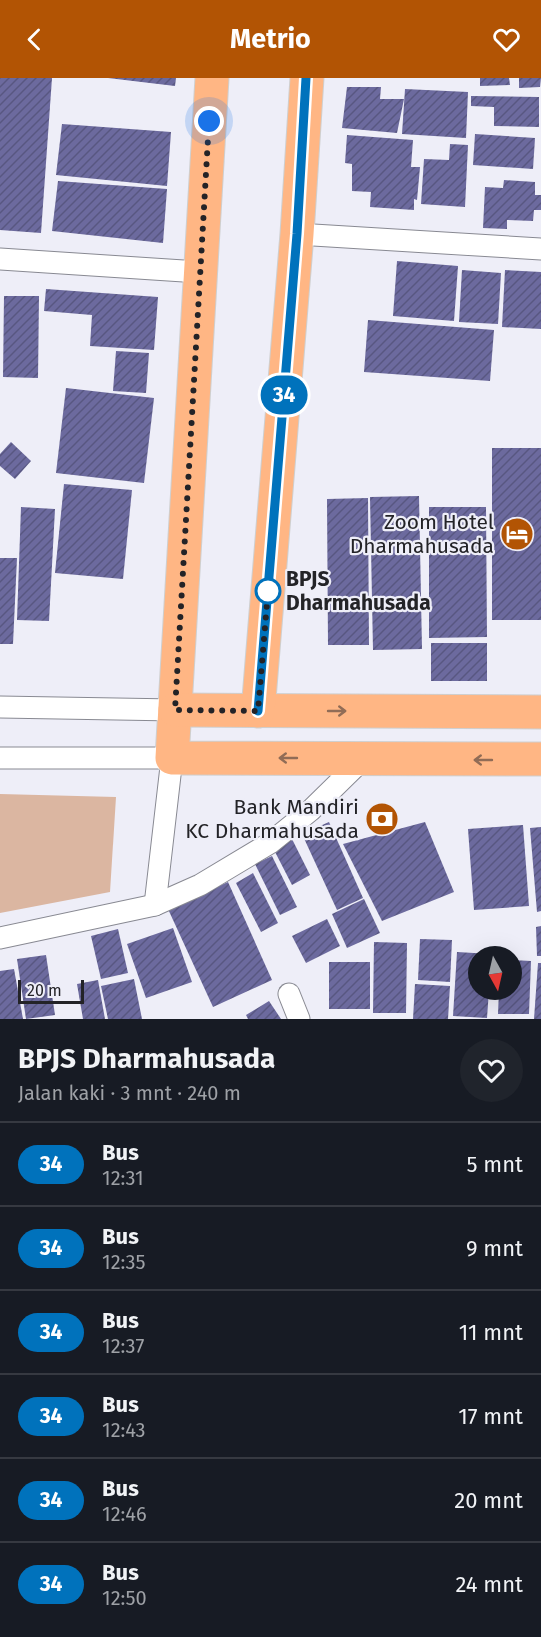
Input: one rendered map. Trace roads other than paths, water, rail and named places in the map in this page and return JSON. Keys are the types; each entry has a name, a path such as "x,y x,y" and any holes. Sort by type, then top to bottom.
{"main road":[{"path":"212,78 172,758 541,759"},
{"path":"258,711 297,234 306,78"},
{"path":"175,710 541,712"}],"street":[{"path":"297,234 541,249"},
{"path":"0,259 199,273"},
{"path":"0,706 175,710"},
{"path":"0,758 172,758 154,905"},
{"path":"0,938 154,905 200,885 254,854 311,810 363,759"},
{"path":"289,994 299,1019"}],"place":[{"name":"Zoom Hotel Dharmahusada","path":"517,534"},
{"name":"BPJS Dharmahusada","path":"268,591"},
{"name":"Bank Mandiri KC Dharmahusada","path":"382,819"}]}
